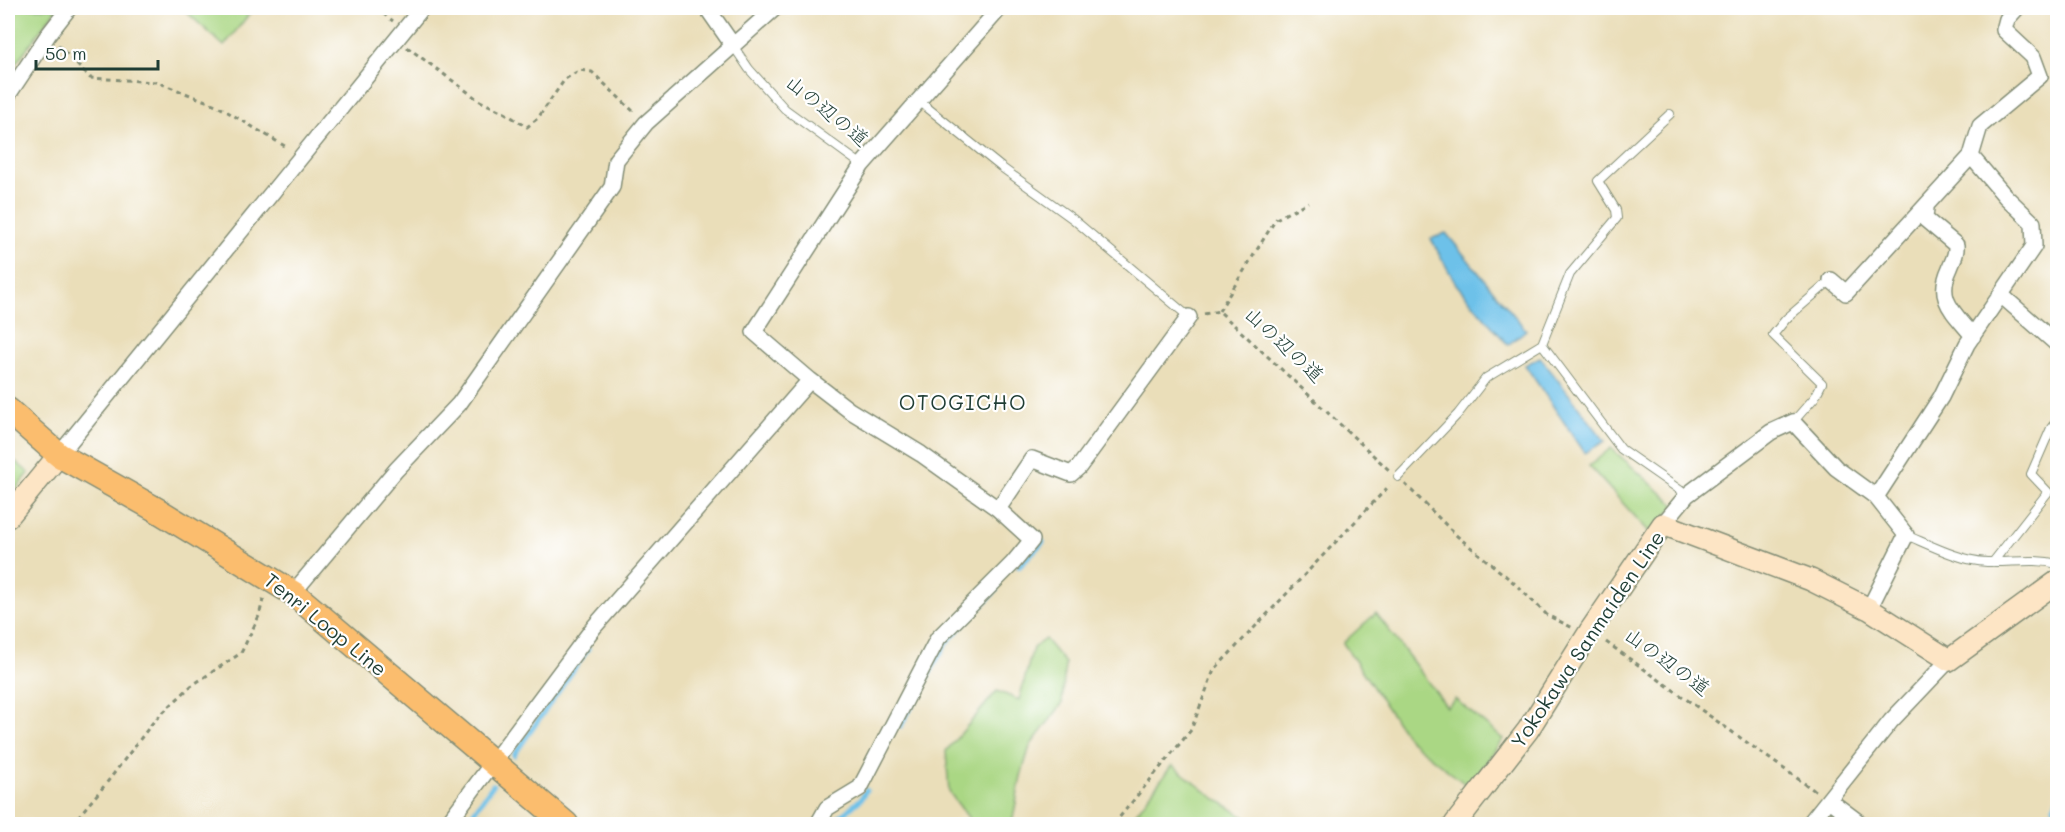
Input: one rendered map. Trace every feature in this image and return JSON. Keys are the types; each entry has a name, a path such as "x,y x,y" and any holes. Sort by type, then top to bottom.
{"main road":[{"name":"Tenri Loop Line","path":"8,410 58,455 269,576 293,593 566,825"},
{"path":"8,518 58,455"},
{"name":"Yokokawa Sanmaiden Line","path":"1455,825 1528,730 1590,631 1663,524 1810,580 1869,609 1949,660"},
{"path":"1949,660 2058,581"}],"street":[{"path":"8,95 69,8"},
{"path":"58,455 422,8"},
{"name":"山の辺の道","path":"707,8 732,44"},
{"path":"293,593 396,470 459,404 612,187 616,160 646,123 775,8"},
{"name":"山の辺の道","path":"862,165 1000,8"},
{"path":"1831,280 1846,293 1926,208 1971,156 1980,126 2040,76 2033,57 2004,30 2007,19 2017,8"},
{"path":"1876,497 1941,397 1973,336 2034,246 2033,224 2005,196 1971,156"},
{"path":"818,825 827,808 860,788 938,638 1013,563 1032,540 998,509 921,454 849,410 754,332 862,165"},
{"path":"1926,208 1924,219 1956,246 1957,252 1944,281 1945,300 1973,336"},
{"path":"2001,295 2058,345"},
{"path":"998,509 1032,459 1071,474 1079,467 1189,317"},
{"path":"447,825 594,627 810,380"},
{"path":"1663,524 1687,495 1771,432 1793,422 1836,468 1876,497 1906,535 1869,609"},
{"path":"1809,825 1891,721 1949,660"},
{"path":"1829,800 1861,825"}],"lane":[{"name":"山の辺の道","path":"732,44 749,69 785,109 862,165"},
{"path":"919,101 1001,167 1074,219 1189,317"},
{"path":"1398,477 1458,414 1486,378 1542,344 1570,274 1617,218 1616,210 1598,181 1670,114"},
{"path":"1793,422 1815,397 1822,383 1773,335 1786,319 1831,280"},
{"path":"1542,344 1621,448 1687,495"},
{"path":"1993,562 2048,492 2031,474 2051,428 2058,419"},
{"path":"1906,535 1947,552 1985,562 2042,560 2058,564"}],"path":[{"path":"376,8 400,34 480,101 527,127 538,118 565,79 580,70 592,72 646,123"},
{"path":"48,35 90,78 157,82 216,105 302,155"},
{"path":"1219,311 1276,219 1308,202"},
{"name":"山の辺の道","path":"1189,317 1219,311 1421,498 1457,536 1514,582 1547,615 1571,627 1590,631 1802,784 1829,800"},
{"path":"1114,825 1191,730 1214,670 1398,477"},
{"path":"72,825 154,721 191,686 241,653 259,616 269,576"}],"green space":[{"path":"8,8 57,8 8,74"},
{"path":"182,8 254,8 224,46"},
{"path":"1611,448 1675,505 1651,534 1589,466"},
{"path":"8,455 29,473 8,499"},
{"path":"1376,613 1447,707 1455,699 1503,739 1469,787 1409,740 1343,643"},
{"path":"1045,639 1065,663 1062,704 1030,746 1021,776 1012,824 973,824 949,792 946,751 997,691 1019,700 1033,648"},
{"path":"1172,765 1213,797 1255,824 1128,824"}],"water":[{"path":"1446,233 1526,330 1508,345 1456,284 1431,239"},
{"path":"1540,357 1605,441 1585,453 1525,365"}],"waterway":[{"path":"1019,566 1043,542"},
{"path":"901,726 946,643 996,590"},
{"path":"514,755 588,649"},
{"path":"465,824 493,785"},
{"path":"832,824 861,799 866,790"},
{"path":"2058,798 2054,806 2058,812"}],"district":[{"name":"OTOGICHO","path":"963,401"}]}
